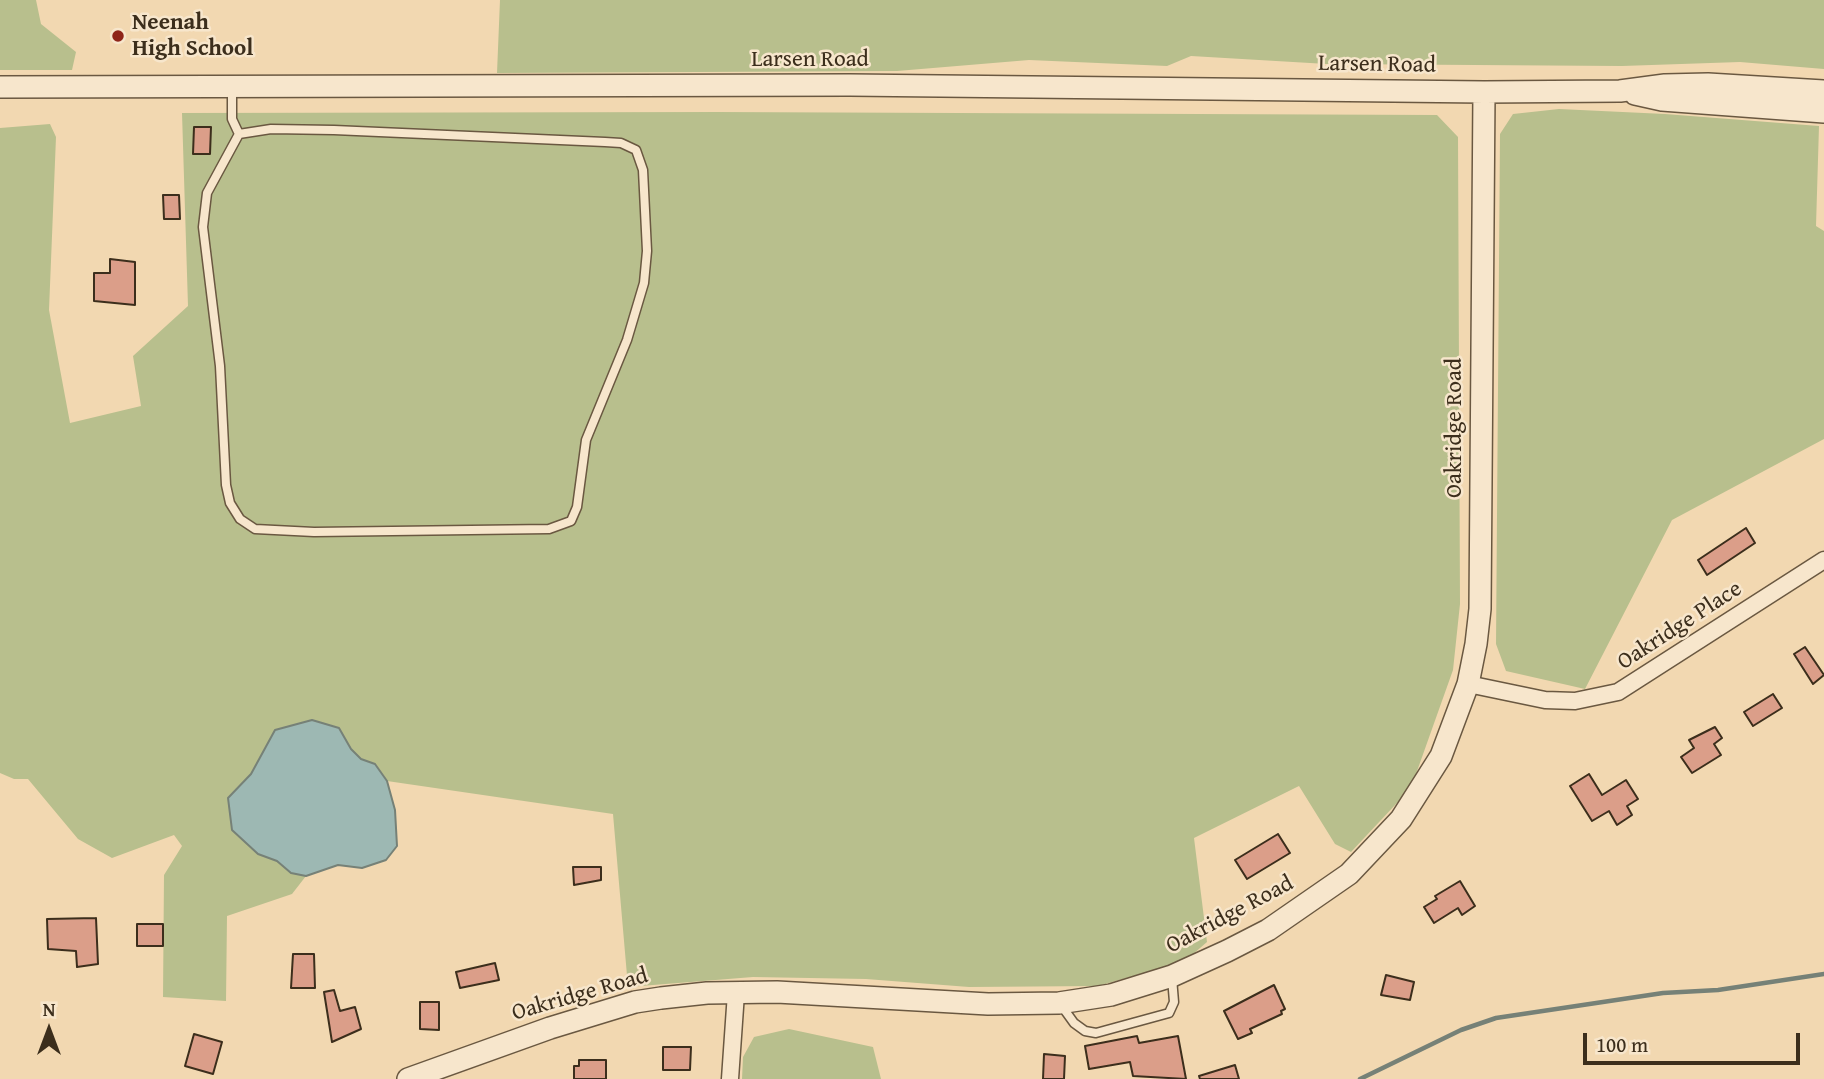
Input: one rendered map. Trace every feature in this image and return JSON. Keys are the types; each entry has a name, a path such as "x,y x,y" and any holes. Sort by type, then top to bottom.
{"street":[{"path":"1620,91 1665,85 1708,84 1824,91"},
{"name":"Larsen Road","path":"0,87 864,85 1620,91"},
{"path":"1620,91 1662,100 1824,112"},
{"name":"Oakridge Road","path":"408,1079 550,1028 635,1002 736,993 988,1004 1059,1003 1111,995 1172,976 1268,930 1321,895 1376,848 1401,820 1441,756 1468,684 1480,609 1484,92"},
{"name":"Oakridge Place","path":"1468,684 1545,700 1576,701 1618,692 1824,559"},
{"path":"730,1079 736,993"}],"lane":[{"path":"232,87 232,119 239,134"},
{"path":"271,129 334,130 621,143 636,150 643,170 647,251 644,283 631,330 586,440 578,507 571,521 549,529 314,532 255,529 240,519 230,503 226,485 220,366 203,227 207,192 239,134 271,129"},
{"path":"1059,1003 1074,1023 1085,1031 1096,1033 1169,1013 1174,1002 1172,976"}],"green space":[{"path":"0,0 36,0 41,24 76,52 72,70 0,70"},
{"path":"500,0 1824,0 1824,69 1740,62 1622,66 1327,64 1191,56 1167,66 1029,60 897,71 497,73"},
{"path":"1559,109 1819,126 1816,226 1824,231 1824,439 1672,520 1585,689 1506,671 1496,644 1500,134 1513,114"},
{"path":"182,113 1437,115 1458,137 1460,604 1453,670 1411,788 1351,852 1335,844 1299,786 1194,838 1207,942 1185,961 1098,986 969,987 866,979 753,977 628,987 613,814 387,781 375,764 361,759 351,749 339,728 275,730 251,774 228,798 258,854 277,861 291,873 306,876 292,894 227,916 226,1001 163,997 164,875 182,846 174,835 112,858 78,839 28,779 14,779 0,773 0,128 50,124 56,137 49,310 70,423 141,406 133,356 188,306"},
{"path":"789,1029 873,1047 881,1079 742,1079 743,1057 754,1037"}],"water":[{"path":"312,720 339,728 351,749 361,759 375,764 387,781 395,810 397,846 386,860 362,868 338,865 306,876 291,873 277,861 258,854 232,830 228,798 251,774 275,730"}],"building":[{"path":"194,127 211,127 210,154 193,154"},
{"path":"163,195 179,195 180,219 164,219"},
{"path":"110,259 135,262 135,305 94,301 94,273 110,273"},
{"path":"1746,528 1755,543 1707,575 1698,560"},
{"path":"1805,647 1824,675 1813,684 1794,654"},
{"path":"1773,694 1782,708 1753,726 1744,712"},
{"path":"1715,727 1722,738 1714,744 1721,755 1692,773 1681,757 1694,748 1689,740"},
{"path":"1589,774 1602,795 1626,780 1638,799 1627,806 1632,815 1617,825 1609,811 1592,821 1570,786"},
{"path":"1278,834 1290,853 1247,879 1235,860"},
{"path":"573,867 601,867 601,880 574,885"},
{"path":"1460,881 1475,906 1462,915 1458,908 1434,923 1424,907 1437,899 1435,896"},
{"path":"96,918 98,964 77,967 76,951 48,949 47,919"},
{"path":"137,924 163,924 163,946 137,946"},
{"path":"293,954 314,954 315,988 291,988"},
{"path":"495,963 499,980 460,988 456,972"},
{"path":"1386,975 1414,982 1410,1000 1381,995"},
{"path":"1274,985 1285,1009 1281,1011 1282,1014 1250,1029 1252,1033 1238,1039 1224,1011"},
{"path":"334,990 340,1011 355,1007 361,1029 332,1042 324,992"},
{"path":"420,1002 439,1002 439,1030 420,1029"},
{"path":"194,1034 222,1042 213,1074 185,1066"},
{"path":"1137,1036 1139,1043 1178,1036 1186,1079 1133,1076 1130,1062 1089,1069 1085,1046"},
{"path":"663,1047 691,1047 690,1070 663,1070"},
{"path":"1044,1054 1065,1056 1064,1079 1043,1079"},
{"path":"579,1060 606,1060 606,1079 574,1079 574,1066 579,1066"},
{"path":"1235,1065 1239,1079 1200,1079 1199,1076"}],"waterway":[{"path":"1360,1079 1461,1030 1496,1018 1663,993 1718,990 1824,974"}],"place":[{"name":"Neenah High School","path":"118,36"}]}
